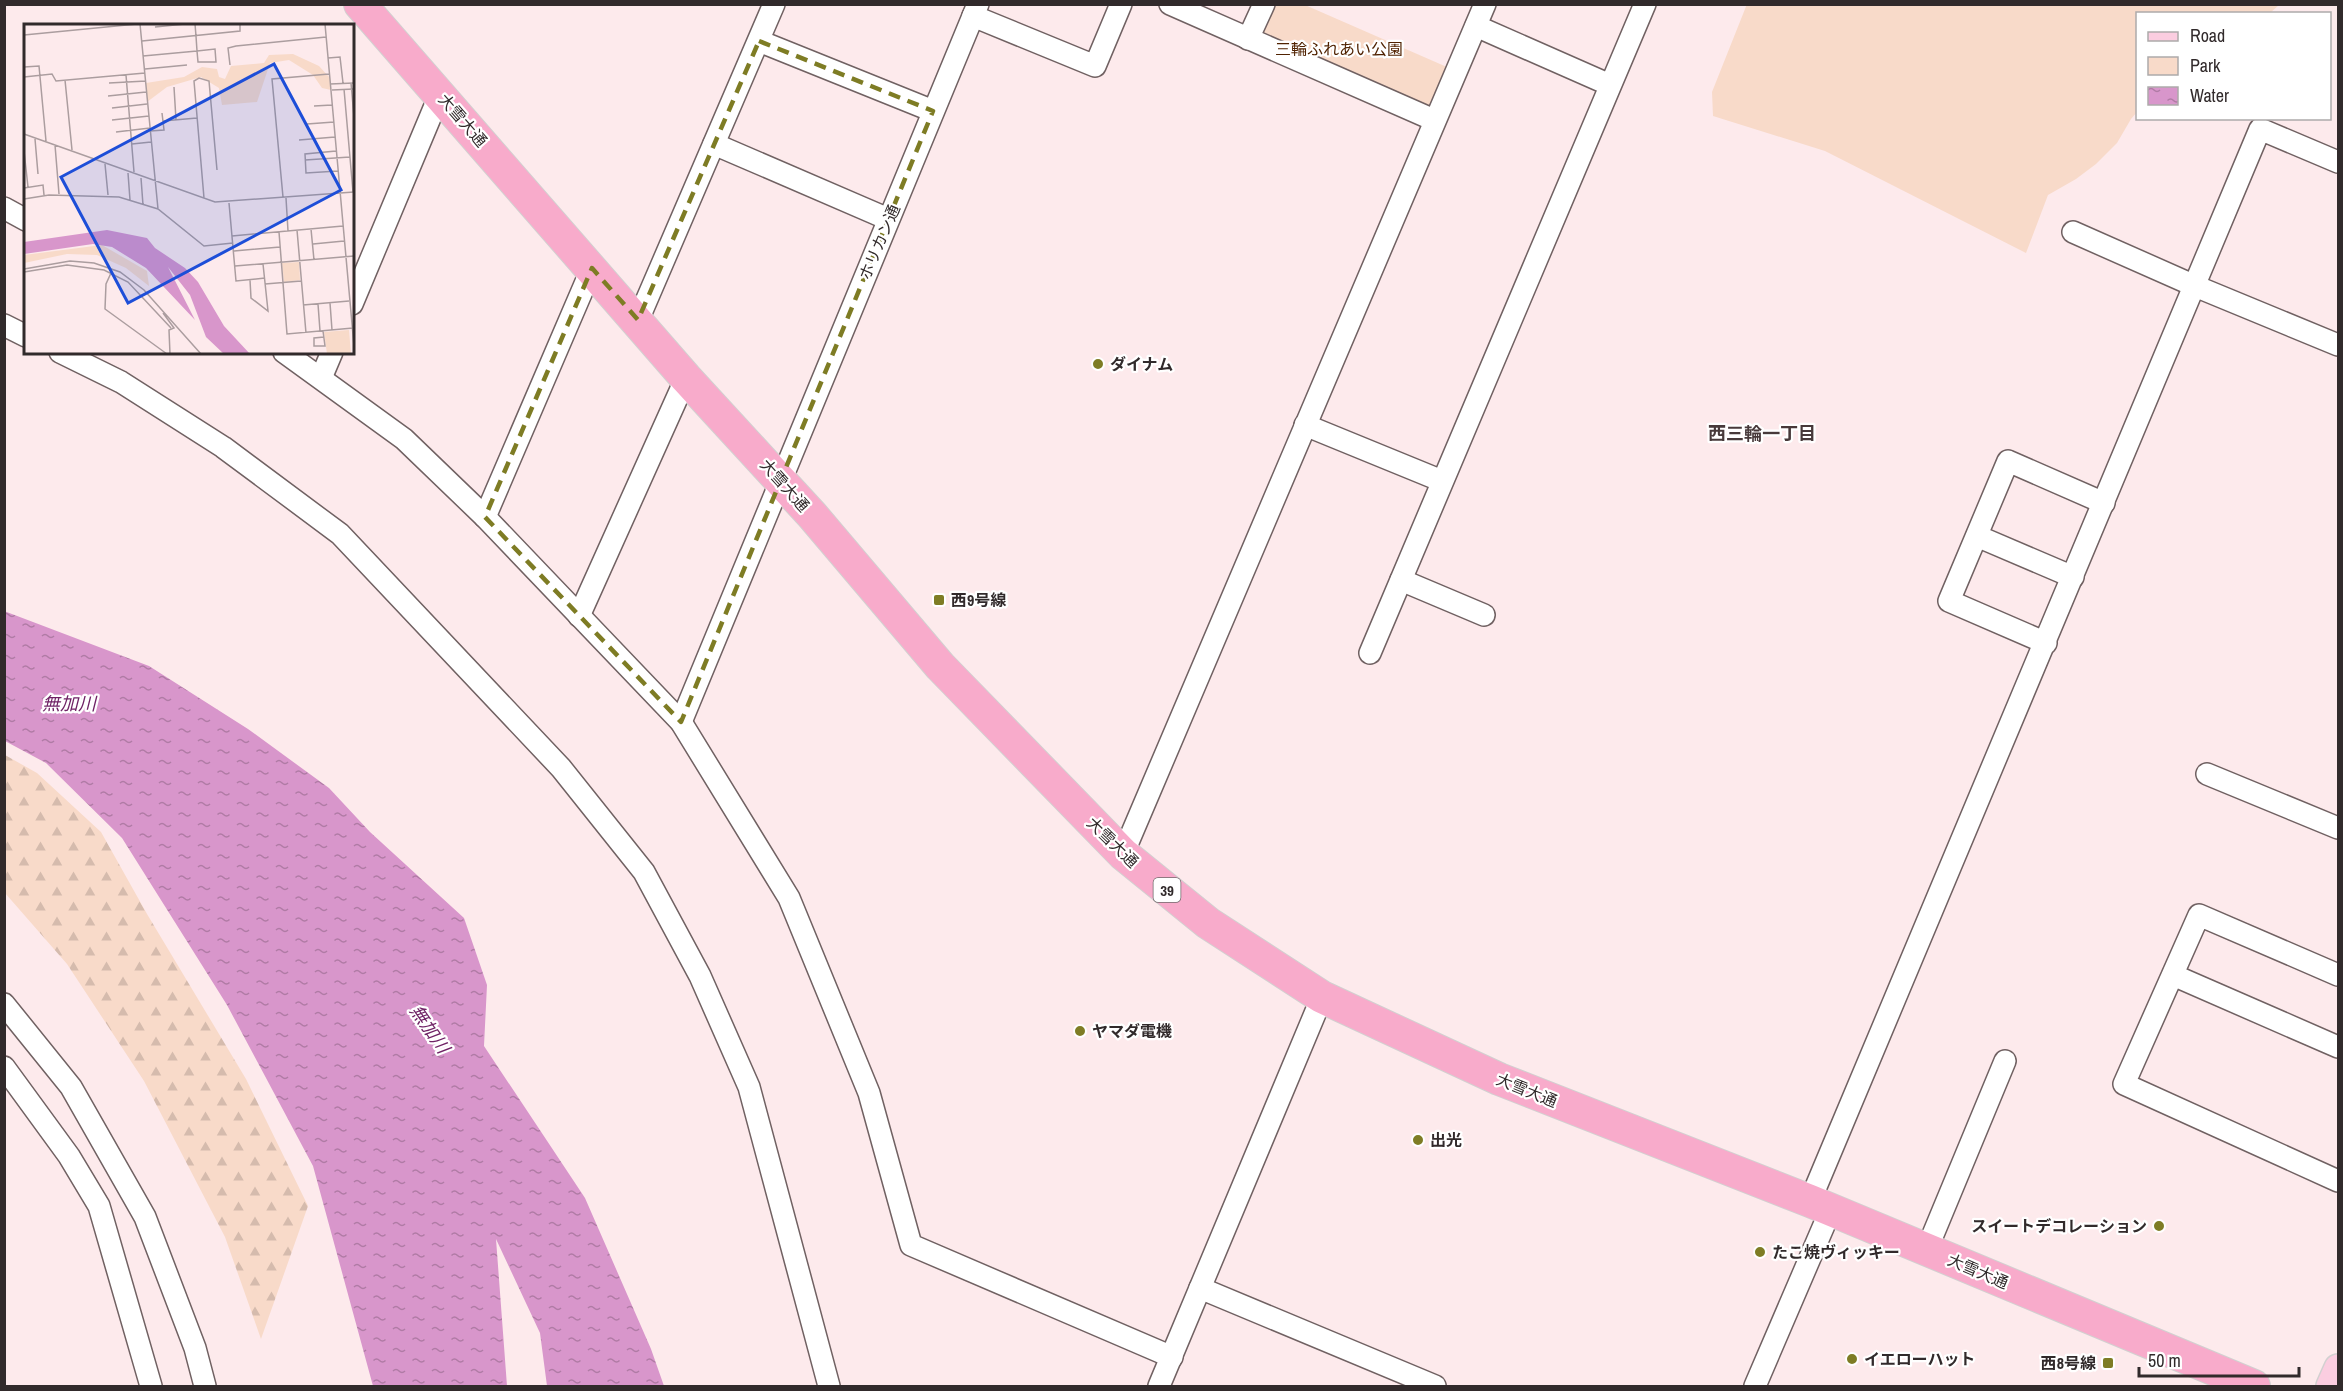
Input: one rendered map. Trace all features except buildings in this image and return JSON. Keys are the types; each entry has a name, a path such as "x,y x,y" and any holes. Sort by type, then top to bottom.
{"highway":[{"name":"大雪大通","path":"360,4 638,320 686,378 813,515 940,666 1123,854 1208,923 1322,996 1499,1079 1821,1205 2254,1386"}],"main road":[{"path":"2330,1386 2338,1368"}],"street":[{"path":"638,320 774,4"},
{"path":"975,10 1095,66 1121,4"},
{"path":"1170,4 1434,120"},
{"path":"1248,39 1264,4"},
{"path":"1123,854 1485,4"},
{"path":"1370,653 1645,4"},
{"name":"ホリカン通","path":"780,480 975,10"},
{"path":"1476,26 1610,85"},
{"path":"759,41 933,111"},
{"path":"354,299 440,94"},
{"path":"1755,1386 1821,1205 2046,643 2260,129 2338,162"},
{"path":"714,144 888,219"},
{"path":"4,208 24,219"},
{"path":"2073,232 2195,286 2338,345"},
{"path":"485,517 592,268"},
{"path":"4,326 24,335"},
{"path":"64,354 121,382 223,447 340,534 561,768 644,872 700,976 749,1087 829,1386"},
{"path":"287,354 404,439 485,517 681,722 789,898 869,1093 911,1245 1172,1357"},
{"path":"321,378 331,354"},
{"path":"579,616 686,378"},
{"path":"1305,425 1442,481"},
{"path":"2046,643 1948,601 2008,461 2104,503"},
{"path":"681,722 780,480"},
{"path":"1977,536 2073,577"},
{"path":"1401,580 1484,615"},
{"path":"2206,774 2338,828"},
{"path":"2338,975 2199,915 2124,1084 2338,1181"},
{"path":"2173,975 2338,1047"},
{"path":"1159,1386 1322,996"},
{"path":"4,1004 71,1087 145,1217 195,1348 205,1386"},
{"path":"1928,1250 2005,1061"},
{"path":"4,1067 69,1156 99,1206 152,1386"},
{"path":"1200,1288 1435,1386"}],"highlighted area":[{"path":"759,41 933,111 681,722 485,517 592,268 638,320"}],"green space":[{"path":"1747,4 2279,4 2271,12 2136,12 2136,113 2117,143 2096,164 2048,195 2026,253 1825,151 1713,116 1712,92"},
{"name":"三輪ふれあい公園","path":"1264,5 1305,5 1456,71 1434,120 1248,39"},
{"path":"5,755 37,773 101,832 147,914 246,1079 308,1206 261,1339 225,1237 144,1081 67,964 5,893"}],"water":[{"name":"無加川","path":"4,611 149,666 248,729 329,788 370,832 464,918 487,985 484,1046 585,1198 651,1349 664,1386 547,1386 540,1333 496,1239 507,1386 373,1386 313,1166 227,1005 122,838 46,763 5,741"}],"place":[{"name":"ダイナム","path":"1098,364"},
{"name":"西9号線","path":"939,600"},
{"name":"ヤマダ電機","path":"1080,1031"},
{"name":"出光","path":"1418,1140"},
{"name":"スイートデコレーション","path":"2159,1226"},
{"name":"たこ焼ヴィッキー","path":"1760,1252"},
{"name":"イエローハット","path":"1852,1359"},
{"name":"西8号線","path":"2108,1363"}],"district":[{"name":"西三輪一丁目","path":"1762,433"}]}
